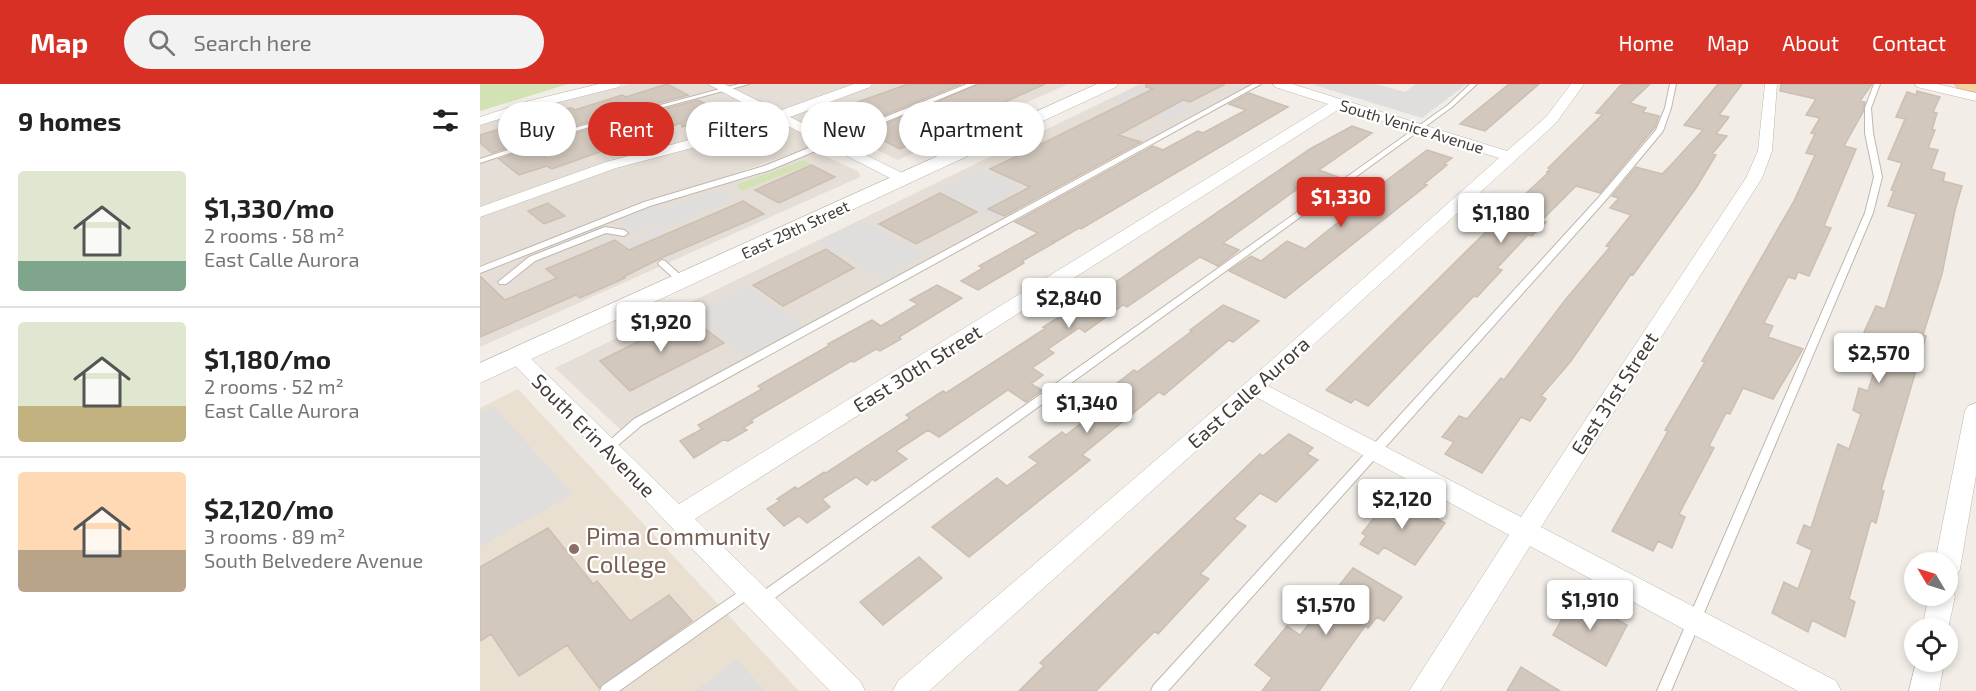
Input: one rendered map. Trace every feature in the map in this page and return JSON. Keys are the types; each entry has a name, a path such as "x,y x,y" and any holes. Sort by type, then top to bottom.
{"main road":[{"path":"1965,84 1976,86"}],"street":[{"path":"480,121 534,104 615,84"},
{"path":"714,84 750,102"},
{"path":"789,113 866,84"},
{"name":"East 29th Street","path":"480,374 1110,84"},
{"name":"East Calle Aurora","path":"908,691 1254,387 1510,157 1562,109 1578,84"},
{"name":"East 31st Street","path":"1424,691 1754,178 1765,151 1771,84"},
{"path":"1921,84 1976,97"},
{"name":"South Venice Avenue","path":"1285,85 1510,157"},
{"name":"East 30th Street","path":"677,518 1340,103"},
{"path":"480,212 611,165 686,145"},
{"path":"858,156 903,179"},
{"name":"South Erin Avenue","path":"517,357 850,691"},
{"path":"1254,387 1826,691"},
{"path":"1950,552 1976,411"},
{"path":"1924,691 1928,672"}],"lane":[{"path":"480,161 580,128 746,84"},
{"path":"887,119 973,84"},
{"path":"607,448 638,422 1258,84"},
{"path":"607,691 755,596 1450,106 1474,84"},
{"path":"1158,691 1602,199 1659,131 1668,108 1673,84"},
{"path":"1664,691 1869,213 1878,177 1869,133 1868,108 1877,84"},
{"path":"480,270 647,204 767,168 801,154"},
{"path":"503,282 532,259 605,230 624,233"},
{"path":"662,263 682,281"}],"shaded area":[{"path":"630,84 1068,84 1028,102 899,102 899,156 907,156 898,160 887,155 887,102 801,102 801,151 789,155 789,102 686,102 686,156 785,156 704,184 643,201 480,266 480,125 498,119 498,156 576,156 576,102 557,102"},
{"path":"1140,84 1255,84 623,432 555,368 992,156 1044,156 1044,131"},
{"path":"1311,84 1376,84 1405,92 1416,84 1467,84 1422,118"},
{"path":"1136,87 1195,108 1170,121 1111,100"},
{"path":"806,156 825,156 859,172 860,177 480,347 480,273 652,204 753,175"},
{"path":"979,169 1022,188 1009,195 1025,203 996,219 936,190"},
{"path":"716,189 733,199 667,227 659,222 635,232 618,220 658,204 666,209"},
{"path":"861,220 927,254 883,279 817,242"},
{"path":"661,228 690,247 632,273 596,244 611,237 621,245"},
{"path":"749,286 803,325 745,356 692,314"},
{"name":"Pima Community College","path":"518,389 799,691 480,691 480,408"},
{"path":"494,406 573,494 480,547 480,412"},
{"path":"737,659 766,691 695,691"}],"green space":[{"path":"480,84 568,84 509,102 498,102 498,105 480,111"},
{"path":"804,160 810,164 742,191 736,185"}],"building":[{"path":"667,84 688,95 662,102 600,102 622,95 626,97"},
{"path":"908,84 961,84 917,102 899,102 899,109 887,114 887,102 858,102"},
{"path":"978,84 1045,84 1005,102 936,102"},
{"path":"1146,84 1225,84 1190,102 1183,100 1118,135 1141,142 1004,216 988,209 1030,187 990,169 1016,156 1044,156 1044,142 1153,89 1146,87"},
{"path":"1509,84 1539,84 1485,131 1460,124"},
{"path":"1650,84 1630,103 1646,108 1643,112 1659,116 1655,127 1600,193 1576,186 1541,221 1546,222 1532,236 1528,235 1497,268 1502,270 1477,297 1474,296 1368,406 1355,399 1351,403 1326,390 1549,172 1547,172 1550,169 1548,168 1603,114 1596,113 1620,86"},
{"path":"1718,84 1742,84 1719,115 1729,117 1716,134 1727,136 1712,154 1716,155 1696,188 1633,275 1631,274 1571,361 1541,396 1546,399 1530,421 1521,417 1482,473 1445,454 1454,442 1442,437 1459,416 1467,419 1501,378 1504,380 1566,299 1610,247 1606,246 1631,215 1610,208 1619,198 1612,196 1636,167 1662,174 1670,166 1703,130 1684,125"},
{"path":"1781,84 1872,84 1860,101 1865,102 1863,112 1844,146 1856,149 1824,226 1831,228 1809,276 1798,272 1795,279 1788,277 1764,323 1773,326 1768,337 1803,349 1773,399 1743,388 1730,414 1726,413 1709,446 1714,448 1679,514 1685,517 1672,548 1658,541 1653,551 1612,531 1668,431 1665,430 1705,362 1702,361 1794,201 1815,155 1806,153 1815,134 1811,133 1820,118 1806,115 1816,99 1780,91"},
{"path":"1917,91 1940,97 1933,112 1937,113 1932,130 1935,130 1928,148 1938,150 1931,169 1945,173 1943,181 1962,186 1942,274 1923,335 1926,336 1881,490 1884,491 1876,523 1871,520 1849,599 1855,602 1845,637 1812,620 1808,632 1772,613 1784,582 1798,589 1812,550 1797,543 1804,525 1811,528 1838,444 1849,449 1861,414 1853,410 1859,388 1868,391 1882,346 1874,343 1877,337 1864,332 1876,306 1885,309 1916,214 1888,206 1894,191 1891,190 1902,163 1888,159 1905,119 1896,117 1907,92 1916,95"},
{"path":"1249,93 1288,107 1081,229 1055,242 1052,240 1054,243 978,290 961,281 983,268 979,266 1038,233 1015,222 1153,146 1163,150 1198,131 1203,133 1246,110 1229,104"},
{"path":"686,103 686,126 682,127 681,123 674,125 674,106"},
{"path":"588,106 588,122 576,125 576,110"},
{"path":"899,118 899,148 887,142 887,123"},
{"path":"1352,126 1372,133 1319,170 1341,178 1318,195 1300,187 1223,243 1239,250 1218,266 1200,257 1127,307 1123,305 1085,332 1079,328 1048,349 1054,353 1032,368 1043,375 1031,384 1042,390 1026,402 1008,390 939,437 928,430 896,451 907,459 875,481 872,479 867,485 856,477 822,499 830,507 807,523 799,516 784,526 767,509 795,487 798,489 824,472 826,473 910,418 906,415 943,391 946,393 1046,328 1043,327 1117,281 1310,149"},
{"path":"498,129 498,151 492,153 480,143 480,135"},
{"path":"588,130 588,156 552,169 547,166 519,175 499,159 508,156 576,156 576,133"},
{"path":"1427,150 1452,158 1424,184 1427,185 1285,298 1229,271 1251,256 1261,261 1287,241 1305,249 1347,215 1331,209 1339,204 1329,199 1353,182 1375,189"},
{"path":"811,165 835,177 779,203 755,190"},
{"path":"940,193 977,212 916,244 879,224"},
{"path":"743,201 764,214 661,258 623,277 625,278 580,298 576,295 480,337 480,276 505,300 557,278 546,269 615,240 629,250"},
{"path":"548,203 565,216 544,224 528,211"},
{"path":"826,249 854,268 783,306 753,285"},
{"path":"937,285 962,298 899,337 901,339 880,351 876,349 854,362 851,361 751,420 753,422 743,428 747,430 728,441 723,440 694,458 680,441 702,429 698,425 762,389 758,386 872,320 881,326 918,304 910,300"},
{"path":"1223,305 1259,321 1233,342 1229,340 1164,395 1159,392 1082,455 1090,460 969,557 932,527 997,478 1007,486 1038,463 1029,457 1062,432 1066,435 1098,410 1089,405 1134,370 1137,372 1192,331 1190,330"},
{"path":"688,316 724,343 630,391 600,361"},
{"path":"1289,434 1313,448 1307,454 1318,460 1276,502 1260,493 1234,519 1246,526 1200,574 1209,579 1158,634 1155,631 1096,691 1019,691 1044,666 1040,663 1260,454 1263,456"},
{"path":"1392,495 1445,523 1415,565 1384,547 1378,554 1360,544 1366,536 1362,533"},
{"path":"548,528 593,584 597,581 630,621 669,595 692,621 599,688 567,645 519,676 491,634 480,641 480,567"},
{"path":"919,557 942,578 883,625 860,602"},
{"path":"1353,568 1402,597 1384,621 1377,617 1368,628 1365,626 1319,691 1262,691 1272,678 1255,665 1287,626 1300,635"},
{"path":"1575,596 1627,625 1606,666 1553,635"},
{"path":"1521,667 1560,691 1507,691"}],"place":[{"name":"Pima Community College","path":"574,549"}]}
